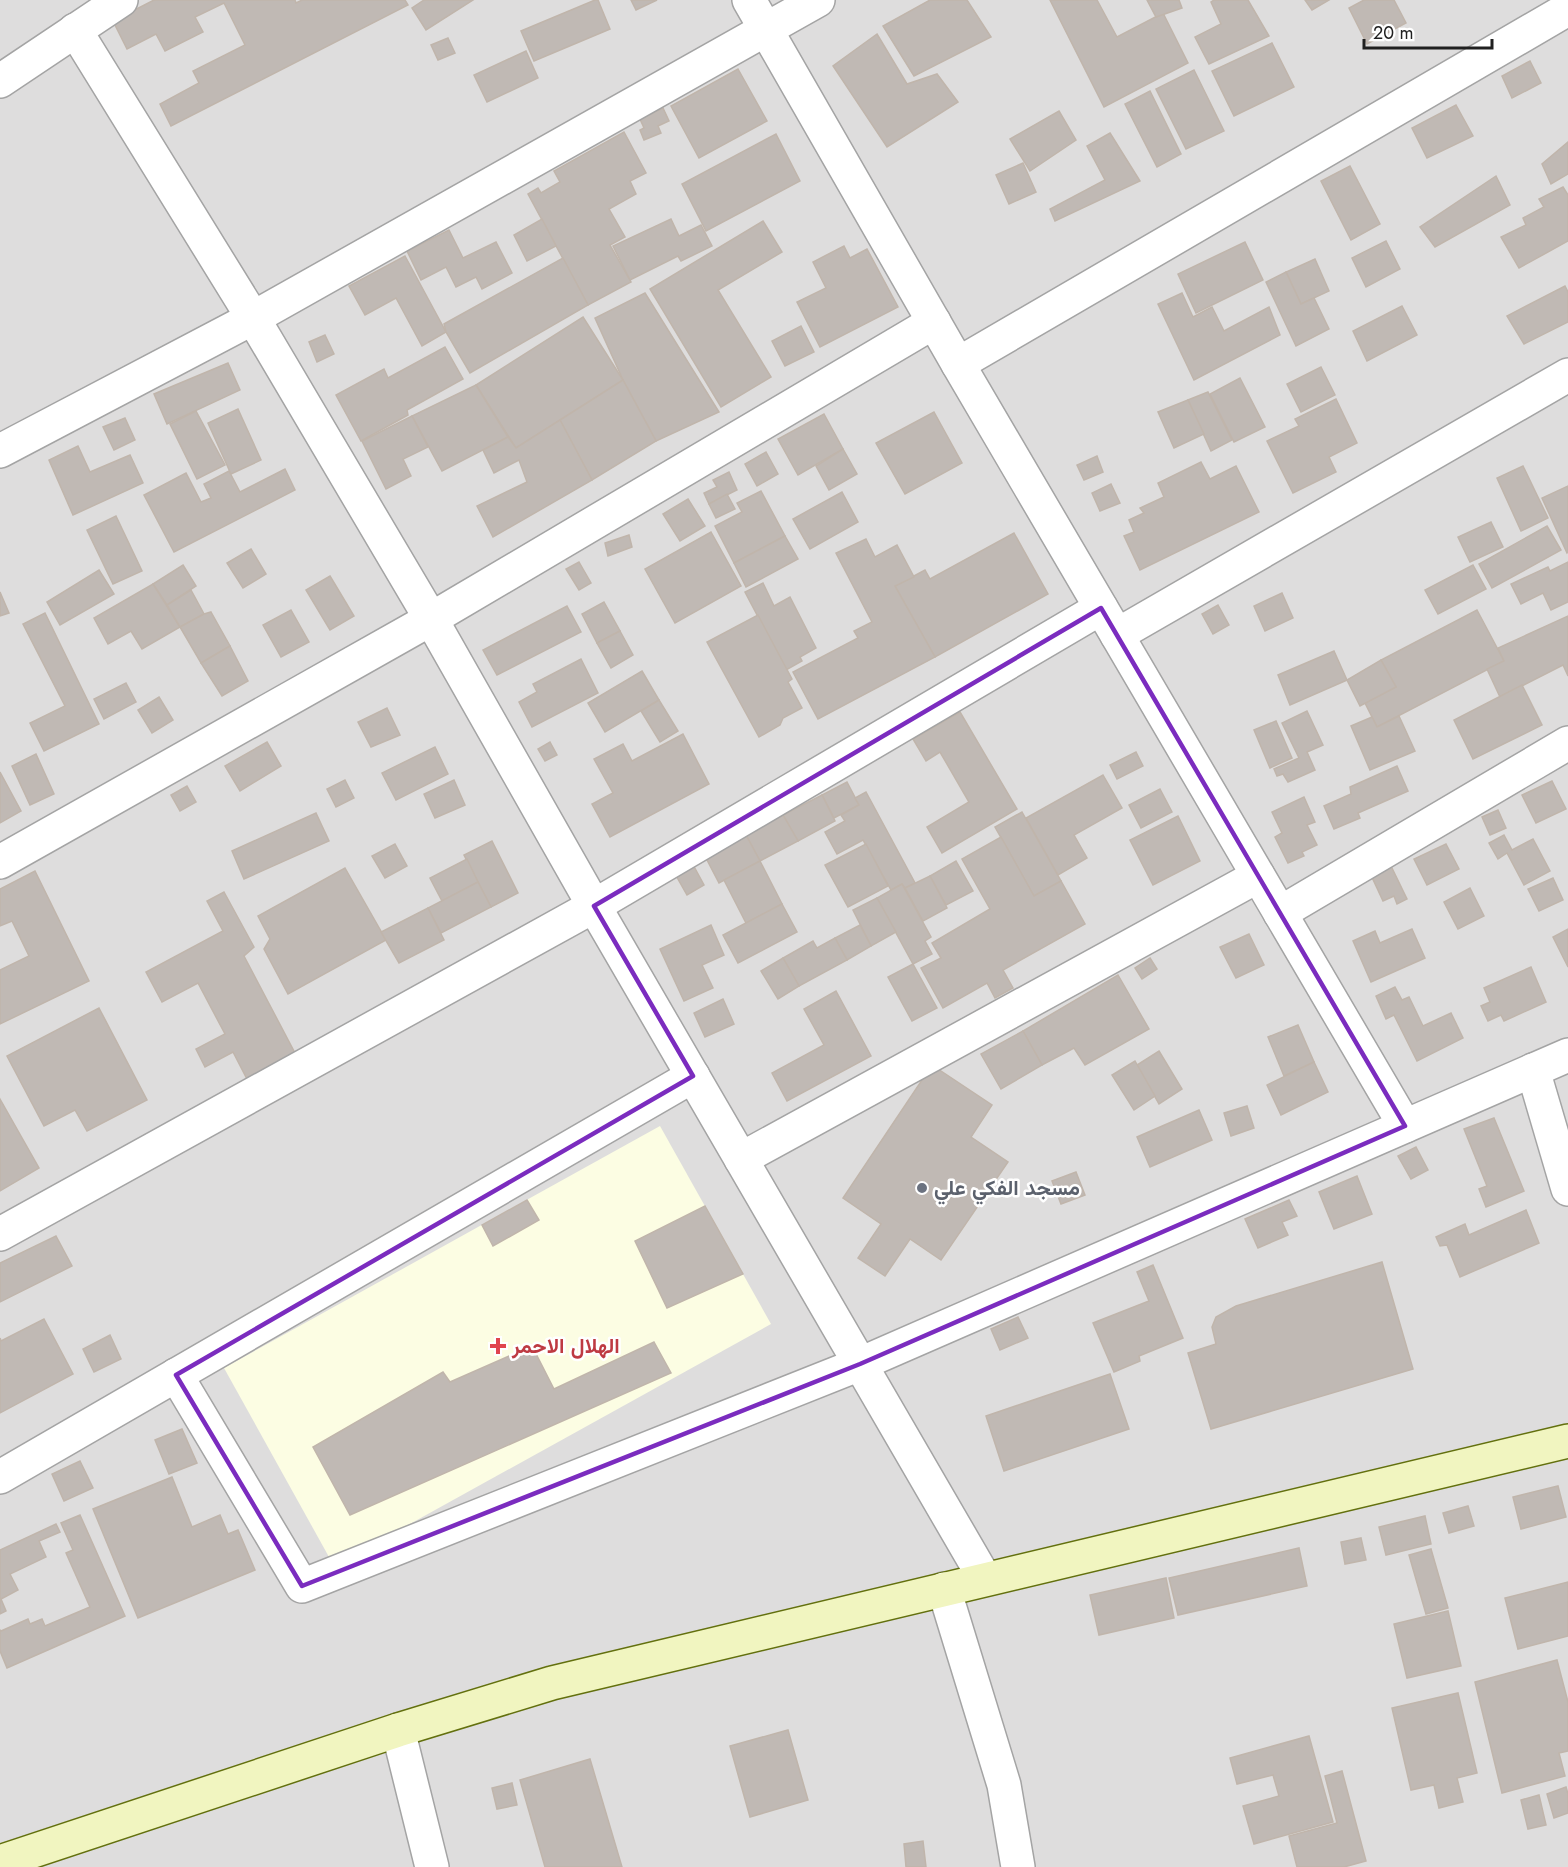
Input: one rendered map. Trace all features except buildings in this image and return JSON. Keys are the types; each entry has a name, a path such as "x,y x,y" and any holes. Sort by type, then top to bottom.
{"street":[{"path":"0,81 121,0"},
{"path":"749,0 958,364 1405,1126"},
{"path":"0,451 253,318 818,0"},
{"path":"958,364 1568,9"},
{"path":"75,30 253,318 431,619 594,906 985,1579"},
{"path":"0,862 431,619 934,322"},
{"path":"0,1234 1109,621 1568,375"},
{"path":"1280,913 1568,743"},
{"path":"741,1159 1258,876"},
{"path":"176,1375 302,1586 860,1364 1568,1055"},
{"path":"1533,1070 1568,1189"},
{"path":"0,1477 693,1076"},
{"path":"0,1862 398,1730 552,1683 1568,1440"},
{"path":"944,1589 1004,1785 1018,1867"},
{"path":"398,1730 432,1867"}],"highlighted area":[{"path":"1101,608 1405,1126 860,1364 302,1586 176,1375 693,1076 594,906"}],"shaded area":[{"path":"0,0 1568,0 1568,1867 0,1867"},
{"name":"الهلال الاحمر","path":"660,1126 771,1324 334,1566 224,1368"}],"place":[{"name":"مسجد الفكي علي","path":"922,1188"},
{"name":"الهلال الاحمر","path":"498,1346"}]}
